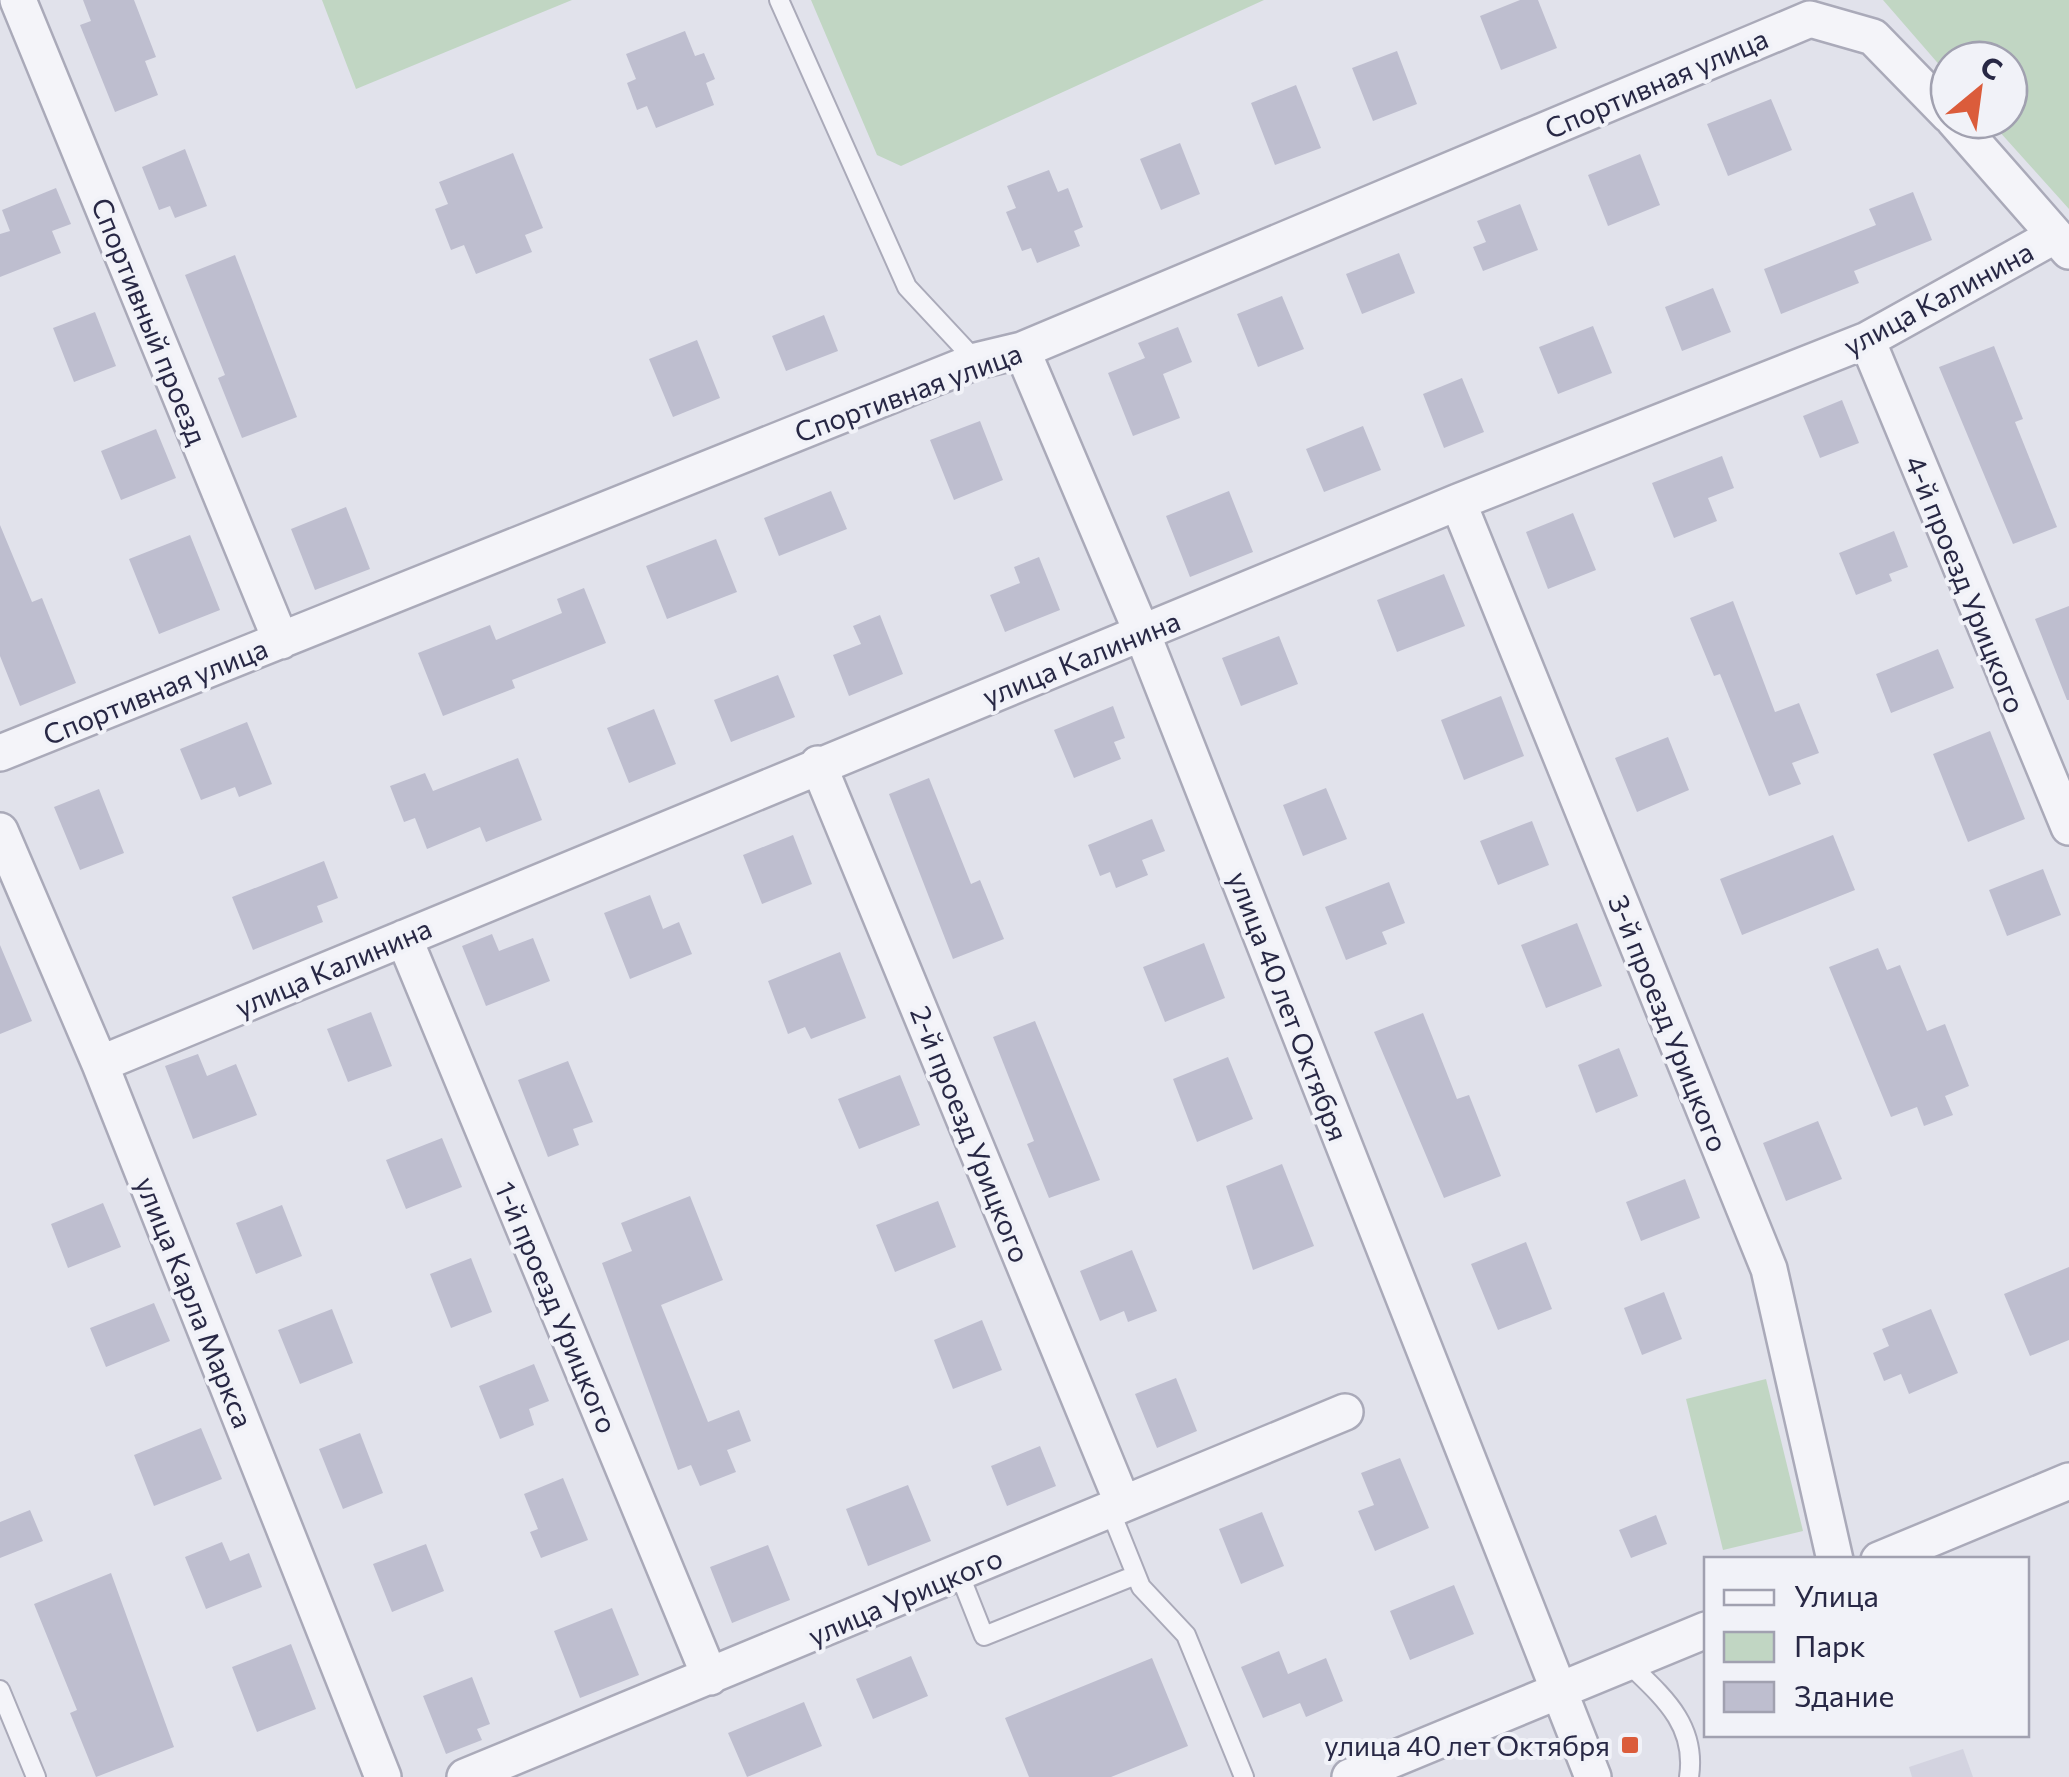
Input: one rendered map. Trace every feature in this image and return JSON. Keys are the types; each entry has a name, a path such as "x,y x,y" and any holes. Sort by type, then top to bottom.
{"street":[{"name":"Спортивный проезд","path":"18,0 281,642"},
{"name":"Спортивная улица","path":"0,753 976,361 1022,350 1810,19 1873,37 1929,94"},
{"path":"1972,140 2062,244"},
{"name":"улица Калинина","path":"100,1064 818,764 1458,502 1867,340 2062,244"},
{"name":"4-й проезд Урицкого","path":"1867,340 2069,826"},
{"name":"улица 40 лет Октября","path":"1022,350 1142,633 1593,1777"},
{"name":"3-й проезд Урицкого","path":"1458,502 1769,1269 1834,1557"},
{"name":"2-й проезд Урицкого","path":"818,764 1116,1507"},
{"name":"улица Карла Маркса","path":"0,831 100,1064 383,1777"},
{"name":"1-й проезд Урицкого","path":"404,938 710,1677"},
{"name":"улица Урицкого","path":"465,1777 1345,1412"},
{"path":"1886,1557 2069,1481"},
{"path":"1350,1777 1704,1631"}],"lane":[{"path":"779,0 907,287 976,361"},
{"path":"1116,1507 1141,1588 1186,1634 1244,1777"},
{"path":"959,1574 984,1636 1136,1575"},
{"path":"1627,1662 1672,1706 1689,1735 1689,1777"},
{"path":"0,1690 36,1777"}],"shaded area":[{"path":"1963,1749 1973,1777 1912,1777 1909,1767"}],"green space":[{"path":"322,0 572,0 356,89"},
{"path":"811,0 1264,0 901,166 877,155"},
{"path":"1883,0 2069,0 2069,209 2007,140 2029,140 2029,40 1929,40 1929,53"},
{"path":"1766,1379 1803,1531 1723,1550 1686,1399"}],"building":[{"path":"83,0 134,0 156,57 145,61 158,95 115,112 80,25 91,21"},
{"path":"1520,0 1538,0 1557,48 1501,70 1480,16"},
{"path":"685,31 695,56 704,53 715,79 706,83 714,105 656,128 647,106 637,110 627,83 636,79 626,54"},
{"path":"1397,51 1417,104 1373,121 1352,68"},
{"path":"1296,85 1321,148 1275,165 1251,103"},
{"path":"1771,99 1792,150 1728,176 1707,124"},
{"path":"1180,143 1200,194 1161,210 1140,159"},
{"path":"185,149 207,206 175,218 170,206 159,210 142,167"},
{"path":"513,153 543,228 525,235 532,252 476,274 464,245 451,250 435,209 448,204 439,182"},
{"path":"1640,154 1660,205 1608,226 1588,175"},
{"path":"1049,170 1058,192 1068,188 1083,227 1074,231 1080,246 1037,263 1031,248 1022,251 1006,212 1016,208 1007,186"},
{"path":"56,188 71,224 52,231 61,253 0,277 0,234 10,231 2,210"},
{"path":"1913,192 1932,240 1854,271 1859,283 1781,314 1764,269 1876,225 1869,209"},
{"path":"1520,204 1538,250 1483,271 1473,247 1486,242 1477,221"},
{"path":"1399,253 1415,293 1362,314 1346,274"},
{"path":"235,255 297,417 242,438 218,378 225,375 185,275"},
{"path":"1713,288 1731,332 1682,351 1665,307"},
{"path":"1282,296 1304,349 1258,367 1237,314"},
{"path":"95,312 116,366 74,382 53,328"},
{"path":"824,315 838,351 786,371 772,336"},
{"path":"1593,326 1612,373 1558,394 1539,347"},
{"path":"1178,327 1192,362 1163,374 1180,418 1133,436 1108,373 1145,358 1138,343"},
{"path":"697,340 720,398 673,417 649,359"},
{"path":"1994,346 2023,419 2015,422 2057,527 2013,544 1939,367"},
{"path":"1462,378 1484,432 1444,448 1423,394"},
{"path":"1842,400 1859,443 1820,458 1803,416"},
{"path":"980,421 1003,480 954,500 930,440"},
{"path":"1363,426 1381,470 1324,492 1306,449"},
{"path":"156,429 176,478 121,500 101,451"},
{"path":"1722,456 1734,488 1708,498 1717,521 1674,538 1652,483"},
{"path":"831,491 847,529 779,556 764,518"},
{"path":"1229,491 1253,552 1190,577 1166,516"},
{"path":"346,507 370,569 315,590 291,529"},
{"path":"1573,513 1596,570 1548,589 1526,532"},
{"path":"0,525 32,602 42,598 76,683 20,706 0,656"},
{"path":"1894,531 1908,567 1889,574 1892,581 1856,595 1839,553"},
{"path":"190,535 220,610 159,634 129,559"},
{"path":"716,539 737,592 667,619 646,566"},
{"path":"1039,557 1060,610 1005,632 990,595 1020,583 1014,567"},
{"path":"1444,574 1465,626 1397,652 1377,600"},
{"path":"584,588 606,643 512,680 515,688 443,716 418,653 490,625 496,640 562,613 557,599"},
{"path":"1733,601 1775,712 1799,703 1819,753 1792,763 1801,784 1769,796 1720,674 1714,676 1690,618"},
{"path":"2069,606 2069,700 2067,700 2035,619"},
{"path":"880,615 903,674 849,696 833,655 861,644 853,626"},
{"path":"1279,636 1298,684 1241,706 1222,658"},
{"path":"1938,649 1954,688 1891,713 1876,674"},
{"path":"778,675 795,717 731,742 714,700"},
{"path":"1501,696 1524,756 1464,780 1441,720"},
{"path":"1113,706 1125,738 1114,742 1121,759 1074,778 1054,730"},
{"path":"654,709 676,764 629,783 607,728"},
{"path":"247,722 272,784 239,797 235,787 201,800 180,749"},
{"path":"1990,731 2025,819 1968,842 1933,754"},
{"path":"1668,737 1689,790 1637,812 1615,758"},
{"path":"518,758 542,820 486,842 480,827 427,849 415,818 404,822 390,786 425,773 433,791"},
{"path":"929,778 971,884 980,880 1004,939 953,959 889,794"},
{"path":"1326,788 1347,839 1303,856 1283,805"},
{"path":"99,789 124,853 80,870 54,807"},
{"path":"1152,819 1165,851 1142,860 1148,875 1116,888 1110,872 1100,876 1088,845"},
{"path":"1532,821 1549,865 1498,885 1480,841"},
{"path":"793,835 812,884 762,904 743,855"},
{"path":"1833,835 1855,890 1742,935 1720,879"},
{"path":"324,861 338,898 317,906 323,922 253,950 232,897"},
{"path":"2043,869 2061,915 2007,936 1989,890"},
{"path":"1389,882 1405,923 1382,932 1387,944 1346,960 1325,907"},
{"path":"650,895 663,929 679,922 692,954 630,979 604,913"},
{"path":"1577,923 1602,986 1546,1008 1521,945"},
{"path":"492,934 499,951 533,938 550,981 486,1006 462,946"},
{"path":"1204,943 1225,998 1165,1022 1143,967"},
{"path":"0,945 32,1021 0,1034"},
{"path":"1878,948 1887,970 1900,965 1927,1031 1945,1024 1969,1086 1945,1096 1953,1115 1924,1126 1917,1107 1891,1117 1829,967"},
{"path":"840,952 866,1018 811,1039 805,1027 788,1034 768,981"},
{"path":"371,1012 392,1066 348,1082 327,1029"},
{"path":"1423,1013 1457,1099 1469,1095 1501,1176 1444,1198 1374,1032"},
{"path":"1035,1021 1100,1180 1049,1198 1027,1144 1034,1141 993,1037"},
{"path":"1619,1048 1638,1096 1596,1113 1578,1065"},
{"path":"198,1054 207,1076 236,1064 257,1115 193,1139 165,1066"},
{"path":"1228,1057 1253,1119 1197,1142 1173,1079"},
{"path":"568,1061 593,1122 573,1129 579,1145 548,1157 518,1080"},
{"path":"900,1075 920,1125 859,1149 838,1099"},
{"path":"1818,1121 1842,1179 1786,1201 1763,1143"},
{"path":"442,1138 462,1187 406,1209 386,1160"},
{"path":"1282,1164 1314,1246 1253,1270 1226,1186"},
{"path":"1685,1179 1700,1218 1641,1241 1626,1202"},
{"path":"690,1196 723,1280 661,1305 708,1422 739,1410 751,1441 727,1450 736,1472 700,1486 691,1465 678,1470 602,1263 632,1251 621,1223"},
{"path":"938,1201 956,1247 895,1272 876,1225"},
{"path":"103,1203 121,1247 68,1268 51,1224"},
{"path":"282,1205 302,1256 256,1274 236,1223"},
{"path":"1526,1242 1552,1309 1498,1330 1471,1264"},
{"path":"1132,1250 1157,1311 1128,1322 1124,1311 1100,1321 1080,1271"},
{"path":"471,1258 492,1312 451,1328 430,1274"},
{"path":"2069,1267 2069,1340 2030,1356 2004,1294"},
{"path":"1664,1292 1682,1339 1642,1355 1624,1308"},
{"path":"154,1303 170,1341 106,1367 90,1328"},
{"path":"332,1309 353,1363 300,1384 278,1330"},
{"path":"1931,1309 1958,1373 1909,1394 1901,1374 1884,1381 1873,1353 1889,1346 1882,1329"},
{"path":"982,1320 1002,1370 953,1389 934,1340"},
{"path":"534,1364 549,1401 529,1409 534,1425 500,1439 479,1386"},
{"path":"1176,1378 1197,1431 1157,1448 1135,1394"},
{"path":"201,1428 222,1479 154,1506 134,1455"},
{"path":"360,1433 383,1493 343,1509 319,1449"},
{"path":"1040,1446 1056,1486 1007,1506 991,1466"},
{"path":"1400,1458 1429,1528 1375,1551 1358,1511 1374,1505 1361,1473"},
{"path":"563,1478 588,1540 541,1558 530,1532 538,1529 524,1494"},
{"path":"908,1485 931,1541 868,1566 846,1509"},
{"path":"30,1510 43,1541 0,1558 0,1522"},
{"path":"1262,1512 1284,1566 1241,1584 1219,1529"},
{"path":"1656,1515 1667,1544 1631,1558 1619,1530"},
{"path":"222,1542 230,1561 249,1553 262,1587 206,1609 185,1557"},
{"path":"426,1544 444,1591 392,1612 373,1564"},
{"path":"768,1545 790,1600 732,1623 710,1567"},
{"path":"111,1573 174,1747 96,1777 70,1713 77,1710 34,1604"},
{"path":"1454,1585 1474,1634 1410,1660 1390,1611"},
{"path":"612,1608 639,1675 580,1698 554,1631"},
{"path":"291,1644 316,1709 257,1732 232,1667"},
{"path":"1279,1651 1288,1674 1326,1658 1343,1701 1306,1717 1300,1703 1263,1718 1241,1667"},
{"path":"911,1656 928,1696 873,1719 856,1679"},
{"path":"1152,1658 1188,1746 1111,1777 1029,1777 1005,1718"},
{"path":"472,1677 490,1724 477,1729 482,1740 446,1754 423,1696"},
{"path":"804,1702 822,1746 747,1777 728,1733"}],"place":[{"name":"улица 40 лет Октября","path":"1630,1745"}]}
